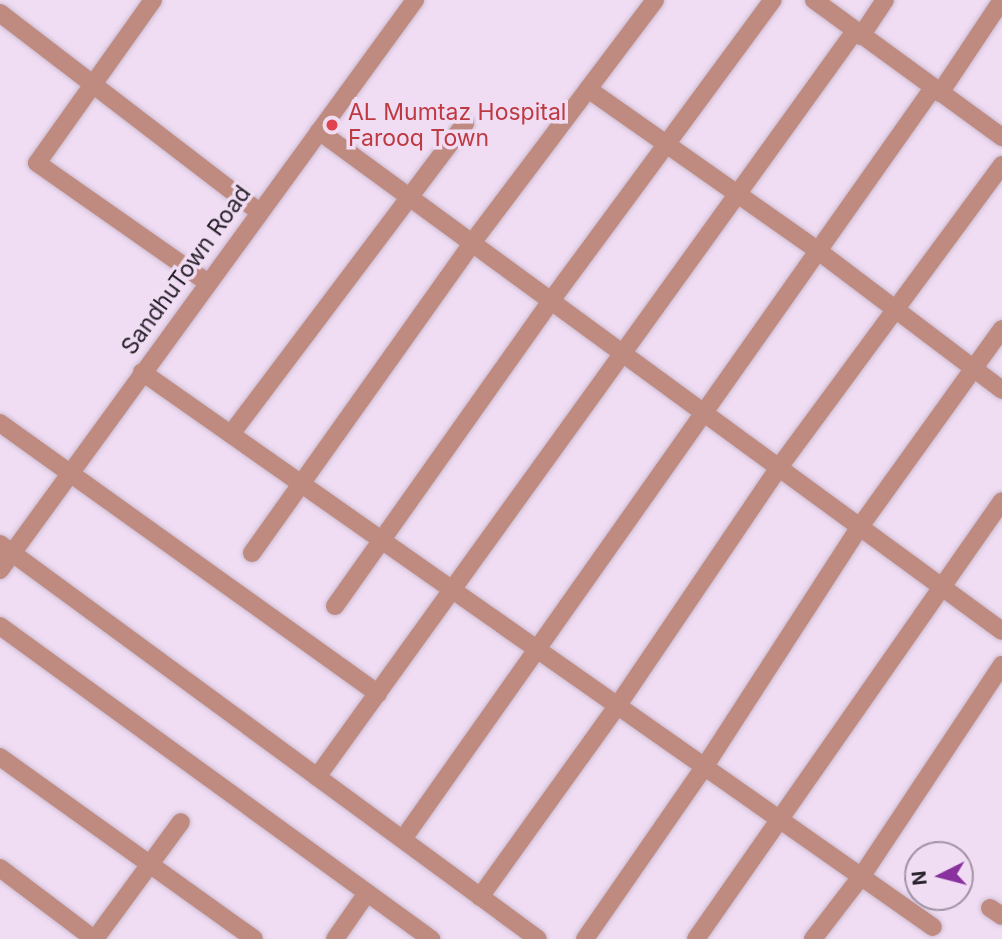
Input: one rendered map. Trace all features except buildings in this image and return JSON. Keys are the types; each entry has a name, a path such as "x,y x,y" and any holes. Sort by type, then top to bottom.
{"street":[{"path":"0,6 5,0"},
{"path":"153,0 37,163 207,282"},
{"name":"SandhuTown Road","path":"0,570 6,549 70,473 258,211 415,0"},
{"path":"252,553 471,243 654,0"},
{"path":"335,606 553,298 773,0"},
{"path":"814,0 1002,137"},
{"path":"317,777 737,194 885,0"},
{"path":"403,839 817,250 1002,0"},
{"path":"0,13 258,211"},
{"path":"588,89 817,250 1002,390"},
{"path":"231,434 465,123"},
{"path":"319,131 471,243 553,298 859,528 1002,631"},
{"path":"480,897 618,705 780,466 1002,165"},
{"path":"584,939 705,766 859,528 1002,329"},
{"path":"142,372 863,874 933,927"},
{"path":"0,423 378,694"},
{"path":"695,939 1002,502"},
{"path":"6,549 538,939"},
{"path":"0,626 431,939"},
{"path":"813,939 863,874 1002,665"},
{"path":"0,757 254,939"},
{"path":"0,868 94,939 181,822"},
{"path":"335,939 367,893"}],"place":[{"name":"AL Mumtaz Hospital Farooq Town","path":"332,125"}]}
